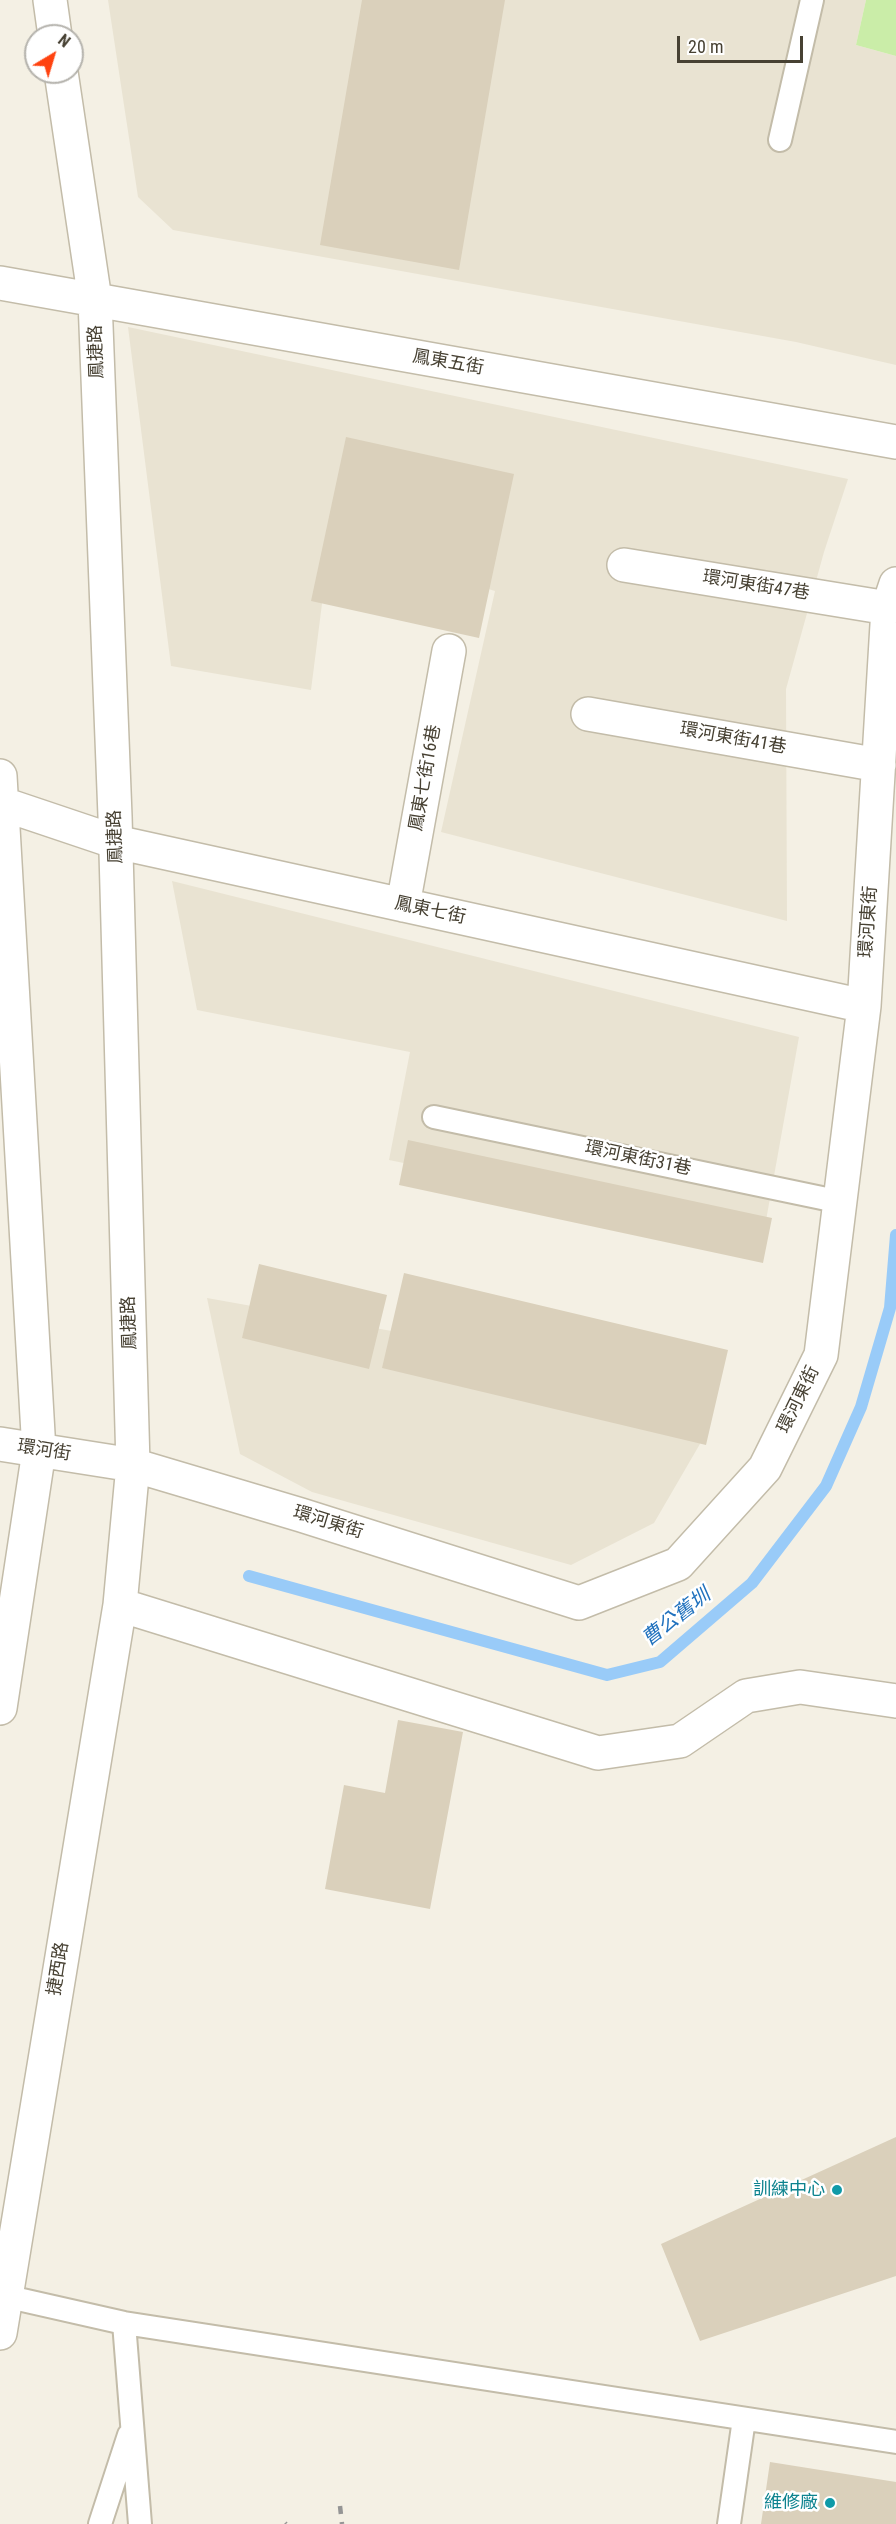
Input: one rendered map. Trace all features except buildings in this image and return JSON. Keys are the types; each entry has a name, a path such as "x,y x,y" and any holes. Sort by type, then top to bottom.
{"street":[{"path":"50,0 53,24"},
{"name":"鳳捷路","path":"63,84 95,300 116,842 133,1465 120,1605"},
{"name":"鳳東五街","path":"0,283 896,442"},
{"name":"環河東街47巷","path":"624,564 892,596"},
{"name":"環河東街","path":"87,1458 133,1465 301,1515 579,1603 678,1564 765,1468 821,1355 864,1005 892,596"},
{"name":"鳳東七街16巷","path":"403,905 449,651"},
{"name":"環河東街41巷","path":"588,714 879,765"},
{"path":"0,794 39,1452 0,1708"},
{"name":"鳳東七街","path":"0,794 116,842 864,1005"},
{"name":"環河街","path":"0,1444 87,1458"},
{"path":"120,1605 598,1753 680,1741 746,1696 800,1687 896,1701"},
{"name":"捷西路","path":"0,2333 3,2296 120,1605"}],"lane":[{"path":"780,140 812,0"},
{"name":"環河東街31巷","path":"434,1116 841,1202"},
{"path":"3,2296 124,2323 896,2442"},
{"path":"124,2323 140,2524"},
{"path":"729,2524 744,2420"},
{"path":"100,2524 132,2425"}],"shaded area":[{"path":"108,0 866,0 856,45 896,56 896,365 796,342 173,230 138,197"},
{"path":"128,327 848,479 824,552 786,689 787,921 441,832 495,591 330,541 311,690 171,666"},
{"path":"172,881 799,1037 763,1237 389,1160 410,1052 197,1010"},
{"path":"207,1298 688,1384 704,1437 654,1523 571,1565 312,1492 240,1454"}],"green space":[{"path":"866,0 896,0 896,56 856,45"}],"waterway":[{"name":"曹公舊圳","path":"249,1576 607,1675 660,1662 752,1583 826,1486 861,1407 890,1308 896,1235"}],"railway":[{"path":"340,2506 342,2524"}],"place":[{"name":"訓練中心","path":"837,2190"},
{"name":"維修廠","path":"830,2503"}]}
